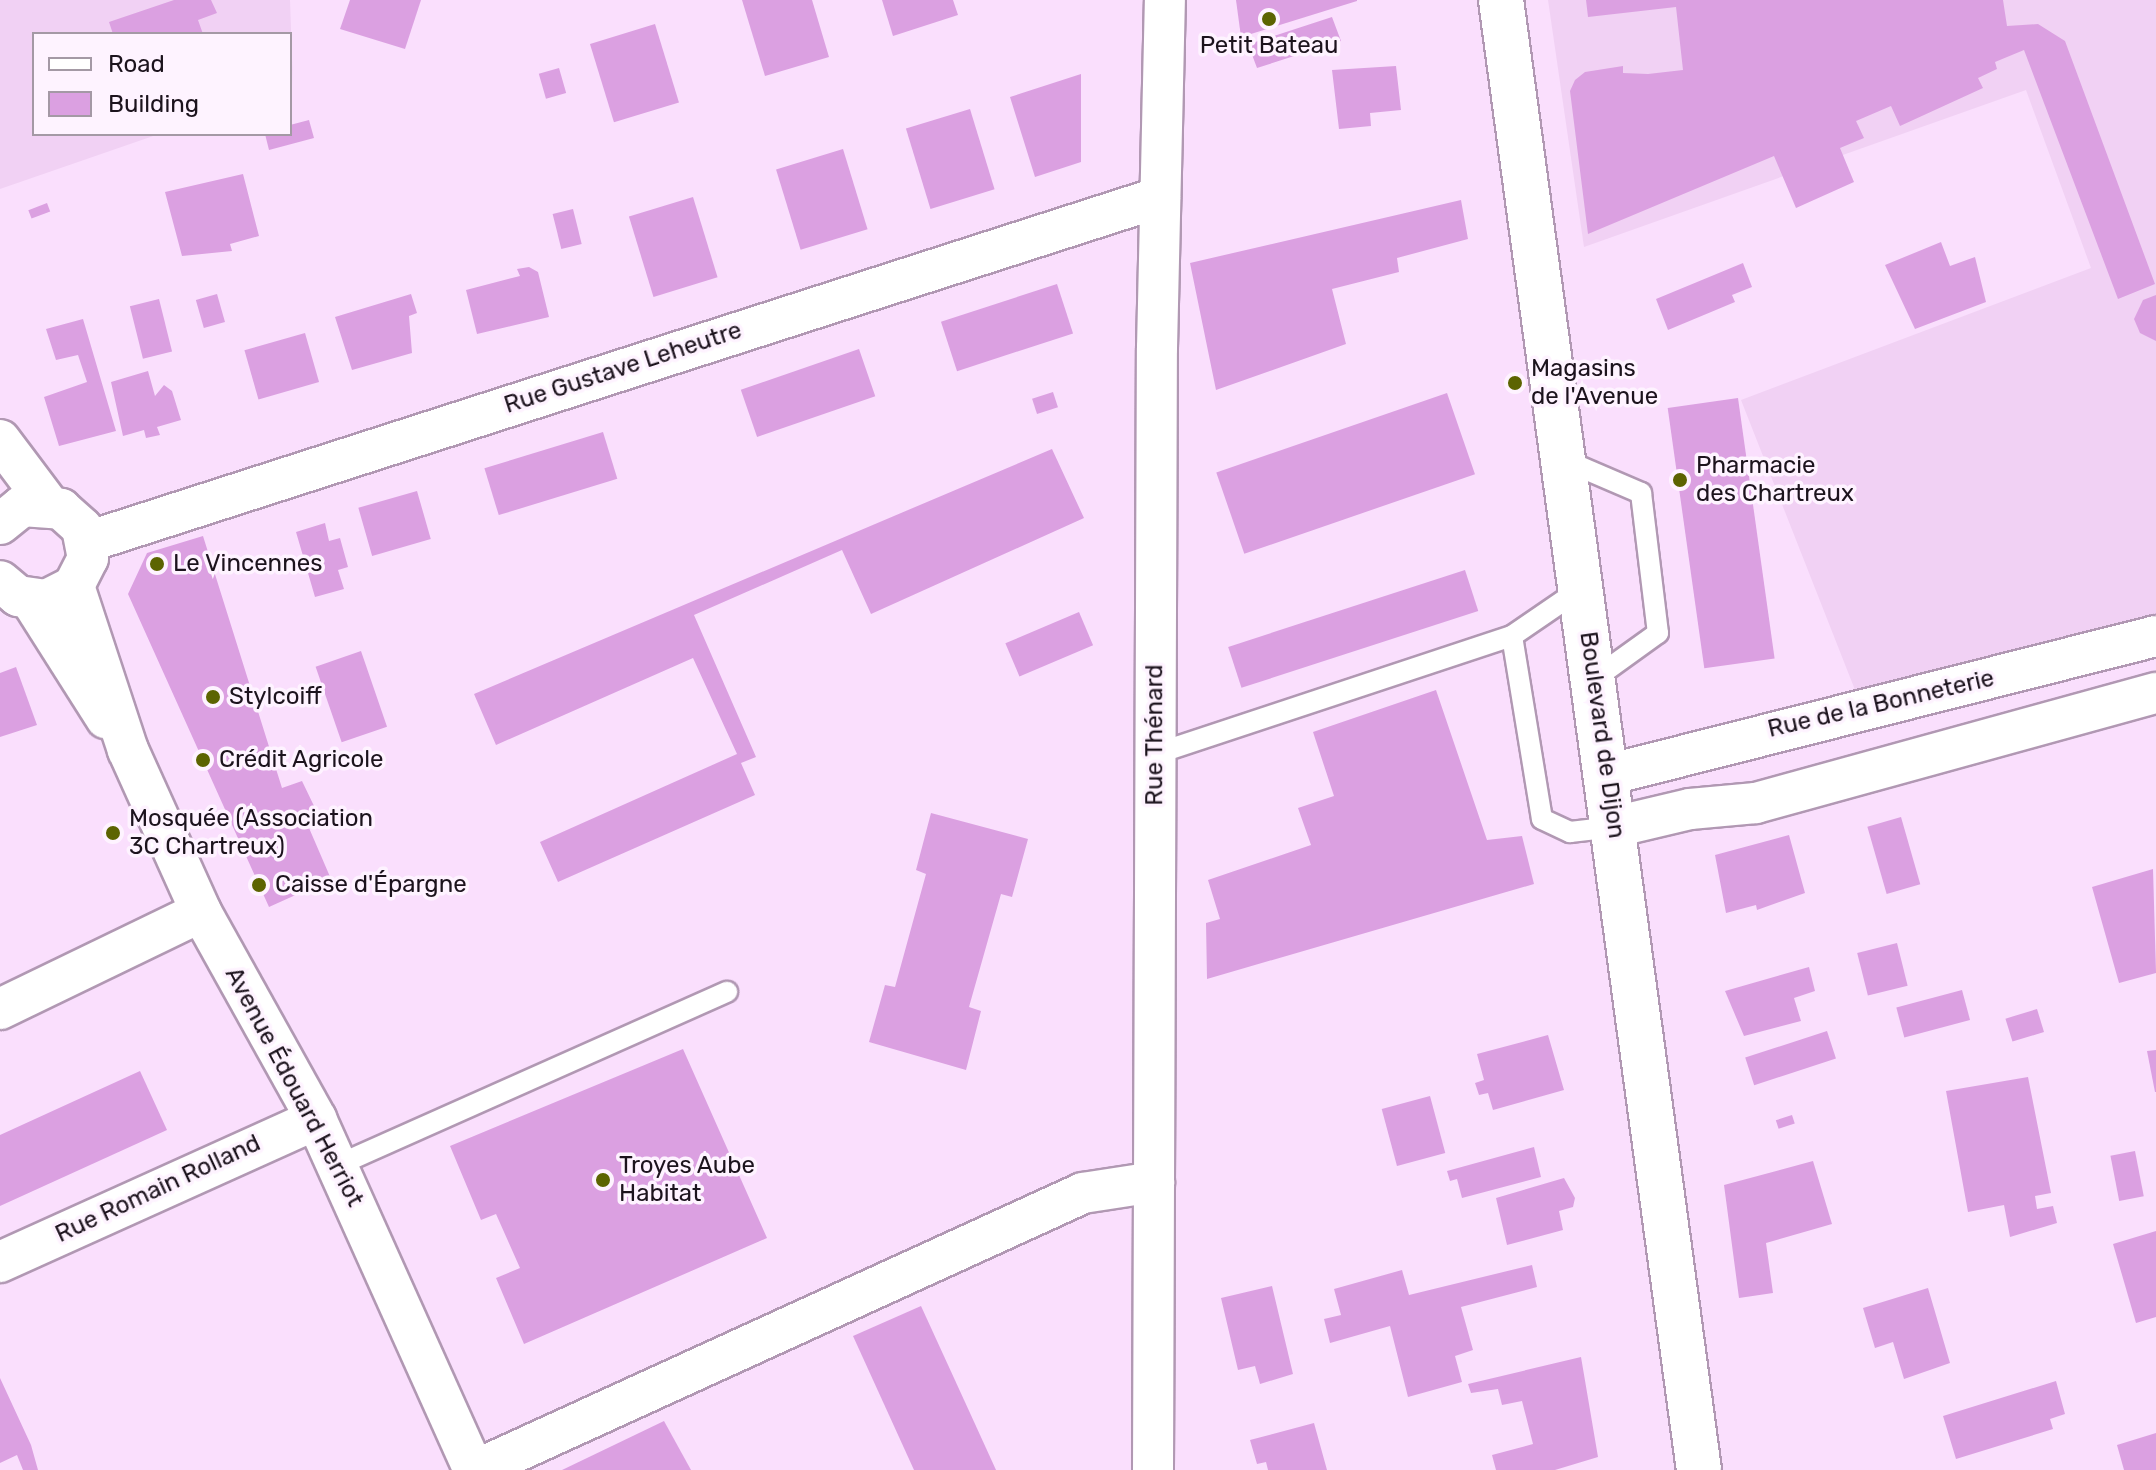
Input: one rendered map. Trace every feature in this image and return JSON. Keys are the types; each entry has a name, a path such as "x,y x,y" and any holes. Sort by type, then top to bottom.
{"main road":[{"name":"Boulevard de Dijon","path":"1501,0 1699,1470"}],"street":[{"name":"Rue Thénard","path":"1153,1470 1155,754 1165,0"},
{"name":"Rue Gustave Leheutre","path":"87,542 1160,197"},
{"path":"0,440 48,504 73,517 87,542 84,573 74,586 61,595 16,591"},
{"path":"1,520 22,506 48,504"},
{"name":"Avenue Édouard Herriot","path":"74,586 128,750 201,912 316,1119 475,1470"},
{"name":"Avenue Édouard Herriot","path":"16,591 128,750"},
{"name":"Rue de la Bonneterie","path":"1607,775 2156,636"},
{"path":"1614,827 1690,809 1756,803 2156,693"},
{"path":"0,1009 201,912"},
{"name":"Rue Romain Rolland","path":"0,1262 316,1119"},
{"path":"475,1470 1083,1193 1154,1182"}],"lane":[{"path":"1564,460 1641,493 1658,633 1594,679"},
{"path":"1155,754 1512,636 1582,588"},
{"path":"1512,636 1542,819 1570,832 1614,827"},
{"path":"338,1165 727,992"}],"shaded area":[{"path":"0,0 290,0 291,32 32,32 32,136 153,136 0,189"},
{"path":"1548,0 2156,0 2156,632 1857,695 1741,400 2091,268 2026,90 1584,247"}],"building":[{"path":"174,0 211,0 217,13 198,20 202,32 112,32 109,22"},
{"path":"350,0 421,0 405,49 340,29"},
{"path":"742,0 812,0 829,57 765,76"},
{"path":"882,0 953,0 958,15 893,36"},
{"name":"Petit Bateau","path":"1236,0 1357,0 1357,1 1241,37"},
{"path":"1586,0 2003,0 2007,26 2038,24 2065,41 2155,284 2118,299 2024,50 1995,62 1997,69 1978,78 1983,88 1900,126 1891,106 1856,121 1864,138 1840,148 1854,182 1796,208 1774,156 1588,234 1570,91 1575,80 1585,72 1623,66 1623,73 1683,70 1676,7 1588,17"},
{"path":"1332,17 1341,41 1257,68 1251,52 1239,56 1237,48"},
{"path":"655,24 679,102 614,122 590,44"},
{"path":"1396,66 1401,110 1370,113 1371,126 1339,129 1332,70"},
{"path":"559,68 566,93 546,99 539,74"},
{"path":"1081,74 1081,162 1035,177 1010,97"},
{"path":"970,109 995,189 930,209 906,129"},
{"path":"309,120 314,138 269,150 266,136 292,136 292,124"},
{"path":"843,149 868,229 801,250 776,169"},
{"path":"243,174 259,236 230,244 232,251 182,256 165,192"},
{"path":"693,197 718,277 653,297 629,217"},
{"path":"1461,200 1468,239 1397,258 1399,272 1332,289 1346,344 1216,390 1190,263"},
{"path":"47,203 50,211 32,219 28,210"},
{"path":"573,209 582,244 561,249 553,214"},
{"path":"1941,242 1950,266 1975,257 1986,302 1915,329 1885,265"},
{"path":"1743,263 1752,287 1732,295 1735,302 1668,330 1656,299"},
{"path":"529,267 538,272 549,317 477,334 466,290 520,276 517,269"},
{"path":"1057,284 1073,333 957,371 941,322"},
{"path":"217,294 225,322 204,328 196,300"},
{"path":"411,294 417,313 409,316 412,353 352,370 335,317"},
{"path":"2156,295 2156,341 2140,333 2134,319 2143,300"},
{"path":"159,299 172,351 143,359 130,306"},
{"path":"83,319 116,431 59,446 44,397 87,382 78,355 56,360 46,329"},
{"path":"305,333 319,382 258,399 244,350"},
{"path":"859,349 875,396 757,437 741,390"},
{"path":"148,371 155,396 164,385 172,391 181,420 157,427 160,435 146,438 144,430 123,436 111,382"},
{"path":"1053,392 1058,407 1037,414 1032,399"},
{"path":"1447,393 1475,474 1244,554 1216,472"},
{"path":"1738,398 1775,658 1704,668 1668,408"},
{"path":"603,432 617,479 499,515 484,468"},
{"path":"1052,449 1084,518 871,614 842,550 694,615 756,757 741,763 755,795 558,882 540,842 737,754 693,658 496,745 474,694"},
{"path":"417,491 431,539 372,556 358,508"},
{"path":"325,523 329,541 340,538 348,567 338,570 344,589 315,597 296,532"},
{"name":"Stylcoiff","path":"203,536 282,788 302,781 315,808 303,814 331,879 269,907 128,594 147,553"},
{"path":"1465,570 1478,611 1241,688 1228,647"},
{"path":"1079,612 1093,645 1019,676 1005,643"},
{"path":"361,651 387,727 342,742 316,667"},
{"path":"16,667 37,725 0,737 0,673"},
{"path":"1436,690 1487,840 1522,836 1534,884 1207,979 1206,923 1220,919 1208,880 1311,845 1298,808 1334,796 1313,732"},
{"path":"931,813 1028,839 1012,897 1001,894 969,1007 981,1011 966,1070 869,1042 885,985 895,987 926,874 916,870"},
{"path":"1901,817 1920,884 1887,894 1867,827"},
{"path":"1789,835 1805,893 1757,910 1756,905 1726,913 1715,855"},
{"path":"2153,869 2156,973 2119,983 2092,887"},
{"path":"1897,943 1908,986 1868,996 1857,953"},
{"path":"1809,967 1815,991 1794,998 1801,1021 1744,1036 1725,991"},
{"path":"1962,990 1970,1020 1904,1038 1896,1008"},
{"path":"2037,1009 2044,1032 2012,1042 2005,1019"},
{"path":"1827,1031 1836,1059 1754,1085 1745,1058"},
{"path":"1548,1035 1564,1090 1493,1110 1488,1093 1479,1095 1475,1083 1484,1080 1477,1054"},
{"name":"Troyes Aube Habitat","path":"683,1049 767,1238 524,1344 496,1278 520,1268 496,1214 481,1220 450,1146"},
{"path":"2156,1050 2156,1092 2155,1092 2147,1051"},
{"path":"140,1071 167,1130 0,1206 0,1135"},
{"path":"2028,1077 2051,1193 2035,1196 2037,1209 2053,1206 2057,1223 2010,1237 2004,1205 1968,1212 1946,1091"},
{"path":"1430,1096 1445,1153 1397,1166 1382,1109"},
{"path":"1792,1115 1795,1124 1779,1129 1776,1120"},
{"path":"1534,1147 1541,1177 1462,1198 1457,1179 1450,1181 1447,1171"},
{"path":"2135,1151 2144,1196 2119,1201 2110,1156"},
{"path":"1813,1161 1832,1224 1766,1243 1773,1293 1739,1298 1724,1185"},
{"path":"1564,1178 1575,1198 1573,1207 1559,1211 1563,1230 1507,1245 1496,1198"},
{"path":"2156,1231 2156,1317 2136,1323 2113,1244"},
{"path":"1532,1265 1537,1287 1461,1307 1473,1350 1455,1356 1462,1382 1408,1397 1390,1326 1330,1343 1324,1319 1341,1315 1334,1289 1402,1270 1409,1295"},
{"path":"1272,1286 1293,1374 1260,1384 1255,1366 1238,1370 1221,1298"},
{"path":"1928,1288 1950,1363 1904,1379 1893,1342 1875,1348 1863,1308"},
{"path":"921,1306 996,1470 914,1470 853,1336"},
{"path":"1581,1357 1598,1457 1555,1470 1496,1470 1492,1455 1533,1444 1522,1401 1502,1405 1498,1389 1471,1393 1468,1384"},
{"path":"0,1378 31,1445 38,1470 23,1470 17,1455 0,1463"},
{"path":"2056,1381 2065,1414 2050,1419 2053,1429 1956,1459 1943,1416"},
{"path":"664,1421 691,1470 562,1470"},
{"path":"1314,1423 1327,1470 1268,1470 1266,1462 1257,1464 1250,1440"},
{"path":"2156,1433 2156,1470 2124,1470 2117,1445"}],"place":[{"name":"Petit Bateau","path":"1269,19"},
{"name":"Magasins de l'Avenue","path":"1515,383"},
{"name":"Pharmacie des Chartreux","path":"1680,480"},
{"name":"Le Vincennes","path":"157,564"},
{"name":"Stylcoiff","path":"213,697"},
{"name":"Crédit Agricole","path":"203,760"},
{"name":"Mosquée (Association 3C Chartreux)","path":"113,833"},
{"name":"Caisse d'Épargne","path":"259,885"},
{"name":"Troyes Aube Habitat","path":"603,1180"}]}
